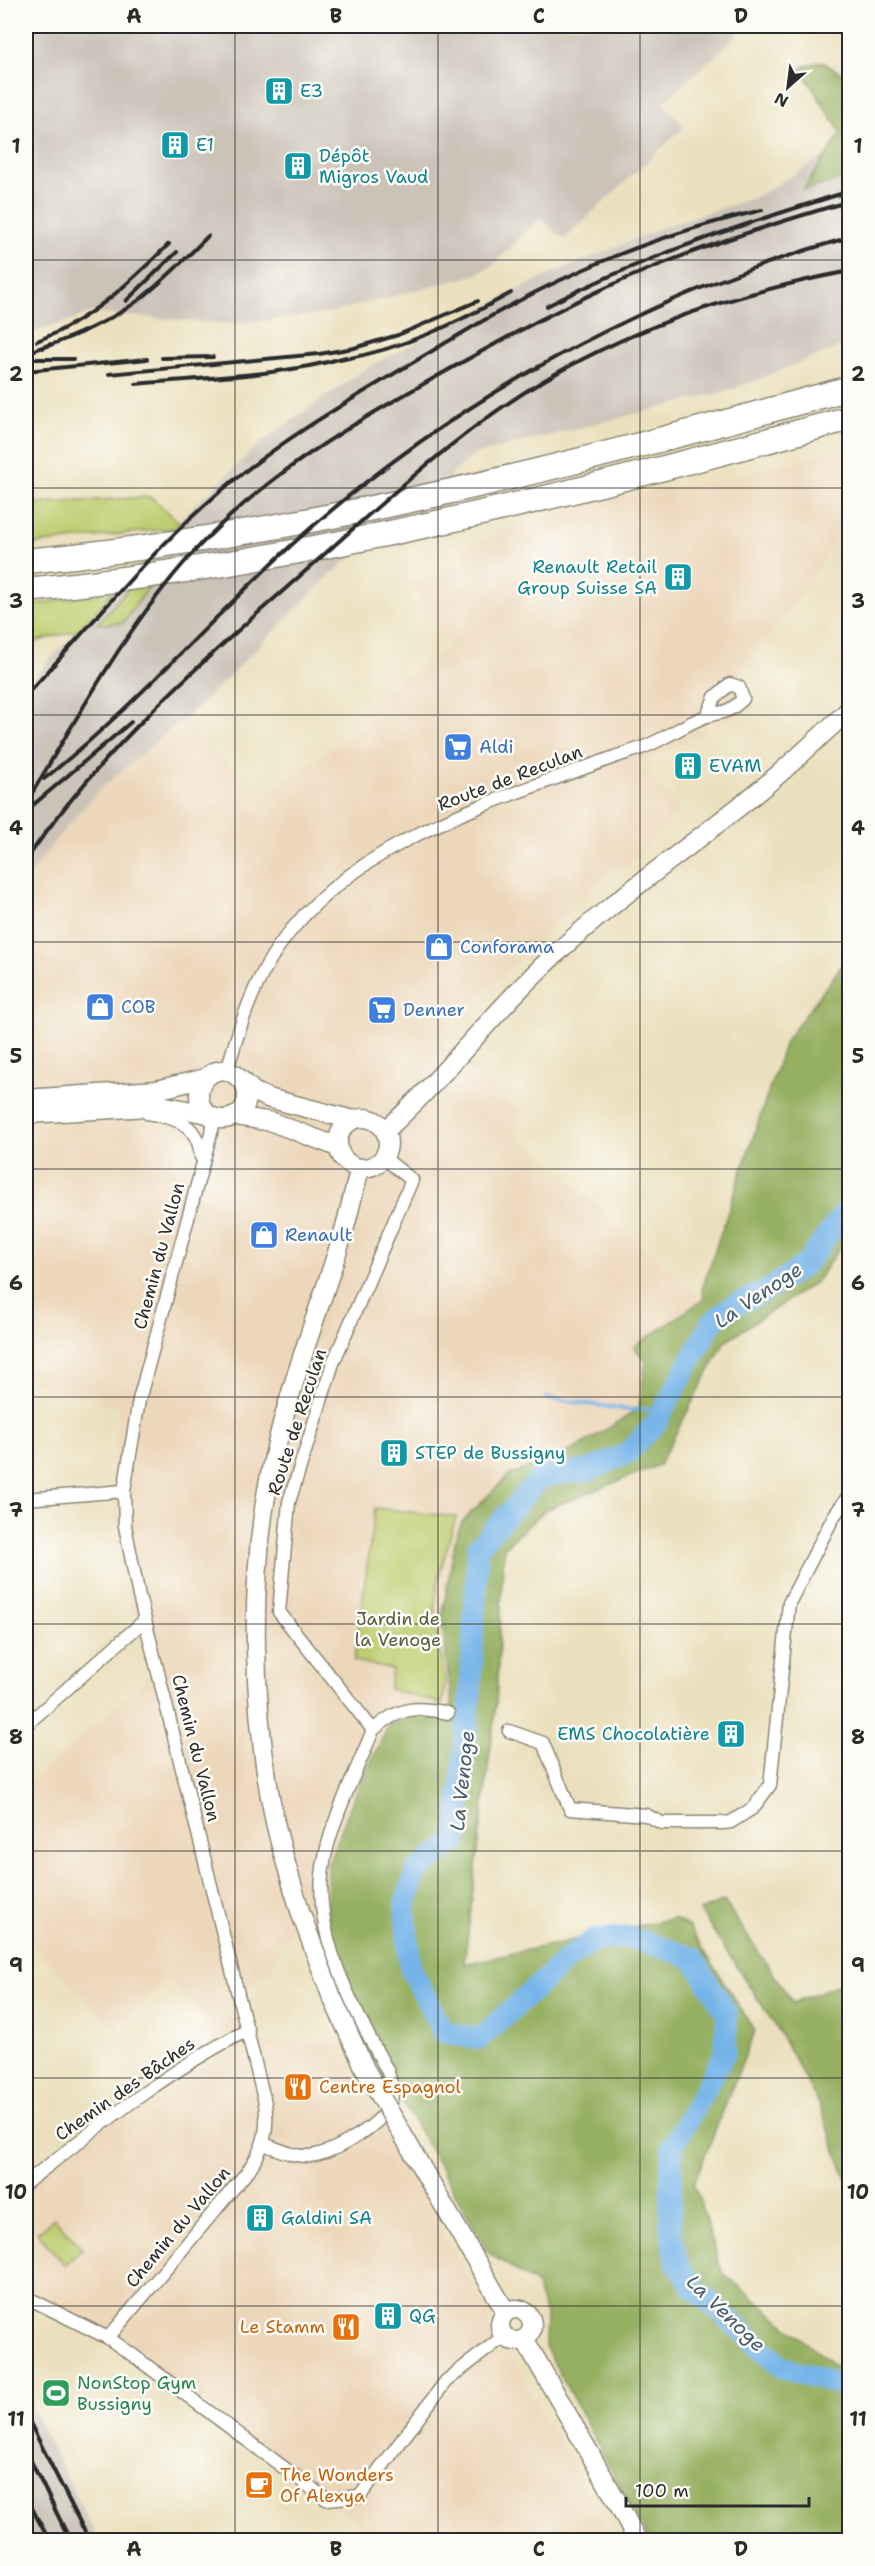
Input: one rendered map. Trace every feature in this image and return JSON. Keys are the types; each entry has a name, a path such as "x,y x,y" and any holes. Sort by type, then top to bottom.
{"highway":[{"path":"26,561 170,544 287,526 383,507 559,467 849,388"},
{"path":"26,590 204,568 402,532 603,484 849,418"}],"main road":[{"path":"385,1131 424,1094 496,1014 548,961 583,930 757,792 849,709"},
{"path":"26,1099 156,1090 206,1078 219,1071 227,1071 240,1077 255,1092 268,1098 353,1120 367,1119 380,1125 385,1131 388,1145 384,1158 373,1166 360,1168 346,1161 338,1148 272,1122 236,1116 222,1119 166,1106 26,1114"},
{"path":"206,1078 199,1092 199,1100 212,1116"},
{"path":"236,1116 242,1111 248,1097 244,1082"},
{"path":"338,1148 341,1131 353,1120"},
{"path":"360,1168 343,1234 291,1389 271,1467 262,1528 257,1602 258,1685 264,1753 275,1823 301,1914 331,1995 365,2069 506,2312"},
{"path":"521,2310 530,2316 533,2326 525,2340 513,2342 504,2336 500,2321 506,2312 521,2310"},
{"path":"525,2340 618,2503 637,2541"}],"street":[{"name":"Route de Reculan","path":"227,1071 238,1032 256,986 268,963 316,902 332,887 358,869 468,810 652,744 707,716"},
{"path":"128,1109 167,1116 181,1122 200,1143 202,1168"},
{"name":"Chemin du Vallon","path":"108,2338 248,2171 264,2144 267,2131 267,2118 248,2030 145,1620 128,1542 124,1491 139,1400 202,1168 212,1116"},
{"name":"Route de Reculan","path":"373,1730 279,1612 289,1502 333,1363 412,1180 384,1158"},
{"path":"26,1499 124,1491"},
{"path":"509,1731 543,1743 570,1809 646,1815 662,1823 678,1825 731,1822 753,1808 770,1785 789,1603 834,1516 849,1494"},
{"path":"26,1725 145,1620"},
{"path":"264,2144 298,2155 320,2155 369,2128 382,2117 390,2105 392,2088 388,2072 342,1982 330,1944 322,1898 323,1868 329,1841 373,1730 387,1717 407,1709 427,1709 448,1713"},
{"name":"Chemin des Bâches","path":"26,2183 123,2108 226,2041 248,2030"},
{"path":"26,2296 108,2338 326,2499 360,2496 446,2381 504,2336"}],"shaded area":[{"path":"26,26 741,26 736,36 663,103 684,127 564,239 540,218 493,265 475,275 325,314 233,324 87,313 26,335"},
{"path":"849,141 849,343 734,389 476,454 329,576 202,703 99,790 56,839 26,881 26,685 179,521 260,443 368,367 539,279 666,226 756,197"},
{"path":"849,447 849,513 817,571 782,621 730,684 758,707 638,764 681,809 627,866 611,870 503,976 480,993 439,1038 524,1113 511,1127 704,1299 634,1347 646,1361 639,1409 575,1449 508,1476 462,1522 456,1537 442,1616 453,1719 420,1714 390,1723 357,1790 327,1866 328,1920 295,1930 282,1943 272,1970 246,1991 261,2043 336,2041 408,2166 450,2247 491,2314 488,2329 508,2350 540,2410 570,2456 610,2540 379,2540 226,2418 108,2338 48,2308 39,2311 26,2303 26,2185 123,2111 218,2056 212,2028 167,1979 114,2028 26,1937 26,1787 149,1676 123,1577 115,1517 112,1474 119,1408 26,1381 26,881 56,839 99,790 183,720 261,798 375,718 367,705 368,702 450,647 409,583 464,563 459,548 621,495 714,481"},
{"path":"26,2395 98,2540 26,2540"}],"green space":[{"path":"821,61 849,78 849,178 803,190 841,133 800,68"},
{"path":"151,497 180,523 175,528 26,545 26,504"},
{"path":"150,585 123,623 97,624 129,588"},
{"path":"114,591 79,630 26,644 26,606"},
{"path":"849,956 849,1234 816,1282 725,1341 659,1465 545,1510 504,1548 496,1704 464,1964 674,1918 689,1927 755,2031 694,2183 722,2272 840,2370 849,2371 849,2540 649,2540 545,2346 546,2315 535,2283 489,2253 351,2011 328,1920 327,1866 357,1790 390,1723 420,1714 453,1718 442,1617 456,1537 462,1522 508,1476 575,1449 639,1409 646,1361 634,1347 704,1299 702,1289 785,1042"},
{"name":"Jardin de la Venoge","path":"375,1508 456,1517 442,1566 435,1604 436,1628 445,1682 442,1704 389,1689 392,1669 354,1661"},
{"path":"724,1901 793,2003 849,1980 849,2186 820,2106 777,2028 700,1911"},
{"path":"54,2218 82,2249 65,2265 37,2233"}],"waterway":[{"name":"La Venoge","path":"850,1205 806,1264 770,1289 733,1306 712,1322 656,1423 628,1453 590,1470 542,1476 478,1547 470,1696 456,1841 417,1870 405,1904 410,1967 443,2032 479,2039 565,1961 594,1940 629,1937 693,1958 727,2014 725,2053 672,2148 670,2225 677,2263 694,2288 782,2367 850,2388"},
{"path":"546,1398 631,1410 663,1408"}],"railway":[{"path":"547,306 658,256 772,215 850,191"},
{"path":"26,803 102,676 166,584 216,529 243,504 301,459 363,419 427,382 599,291 706,247 850,201"},
{"path":"26,695 136,574 206,504 253,465 303,430 465,331 545,288 589,267 662,239 762,210"},
{"path":"43,348 93,327 128,308 175,269 208,236"},
{"path":"44,779 141,693 296,541 420,442 486,398 626,321 699,289 774,261 850,237"},
{"path":"37,341 92,312 124,287 169,244"},
{"path":"126,301 177,252"},
{"path":"26,860 83,786 146,717 180,684 401,486 493,414 563,370 641,332 682,316 764,290 850,271"},
{"path":"340,360 385,349 428,334 511,293"},
{"path":"109,374 319,354 354,348 398,335 478,301"},
{"path":"26,353 51,344"},
{"path":"162,358 213,357"},
{"path":"136,384 295,369 346,357"},
{"path":"26,359 73,359"},
{"path":"26,371 147,359"},
{"path":"26,811 131,722"},
{"path":"26,2415 89,2540"},
{"path":"26,2451 70,2540"},
{"path":"26,2497 49,2540"}],"place":[{"name":"E3","path":"279,91"},
{"name":"E1","path":"175,145"},
{"name":"Dépôt Migros Vaud","path":"298,166"},
{"name":"Renault Retail Group Suisse SA","path":"678,577"},
{"name":"Aldi","path":"458,747"},
{"name":"EVAM","path":"688,766"},
{"name":"Conforama","path":"439,947"},
{"name":"COB","path":"100,1007"},
{"name":"Denner","path":"382,1010"},
{"name":"Renault","path":"264,1235"},
{"name":"STEP de Bussigny","path":"394,1453"},
{"name":"EMS Chocolatière","path":"731,1734"},
{"name":"Centre Espagnol","path":"298,2087"},
{"name":"Galdini SA","path":"260,2218"},
{"name":"QG","path":"388,2316"},
{"name":"Le Stamm","path":"346,2327"},
{"name":"NonStop Gym Bussigny","path":"56,2393"},
{"name":"The Wonders Of Alexya","path":"259,2485"}]}
